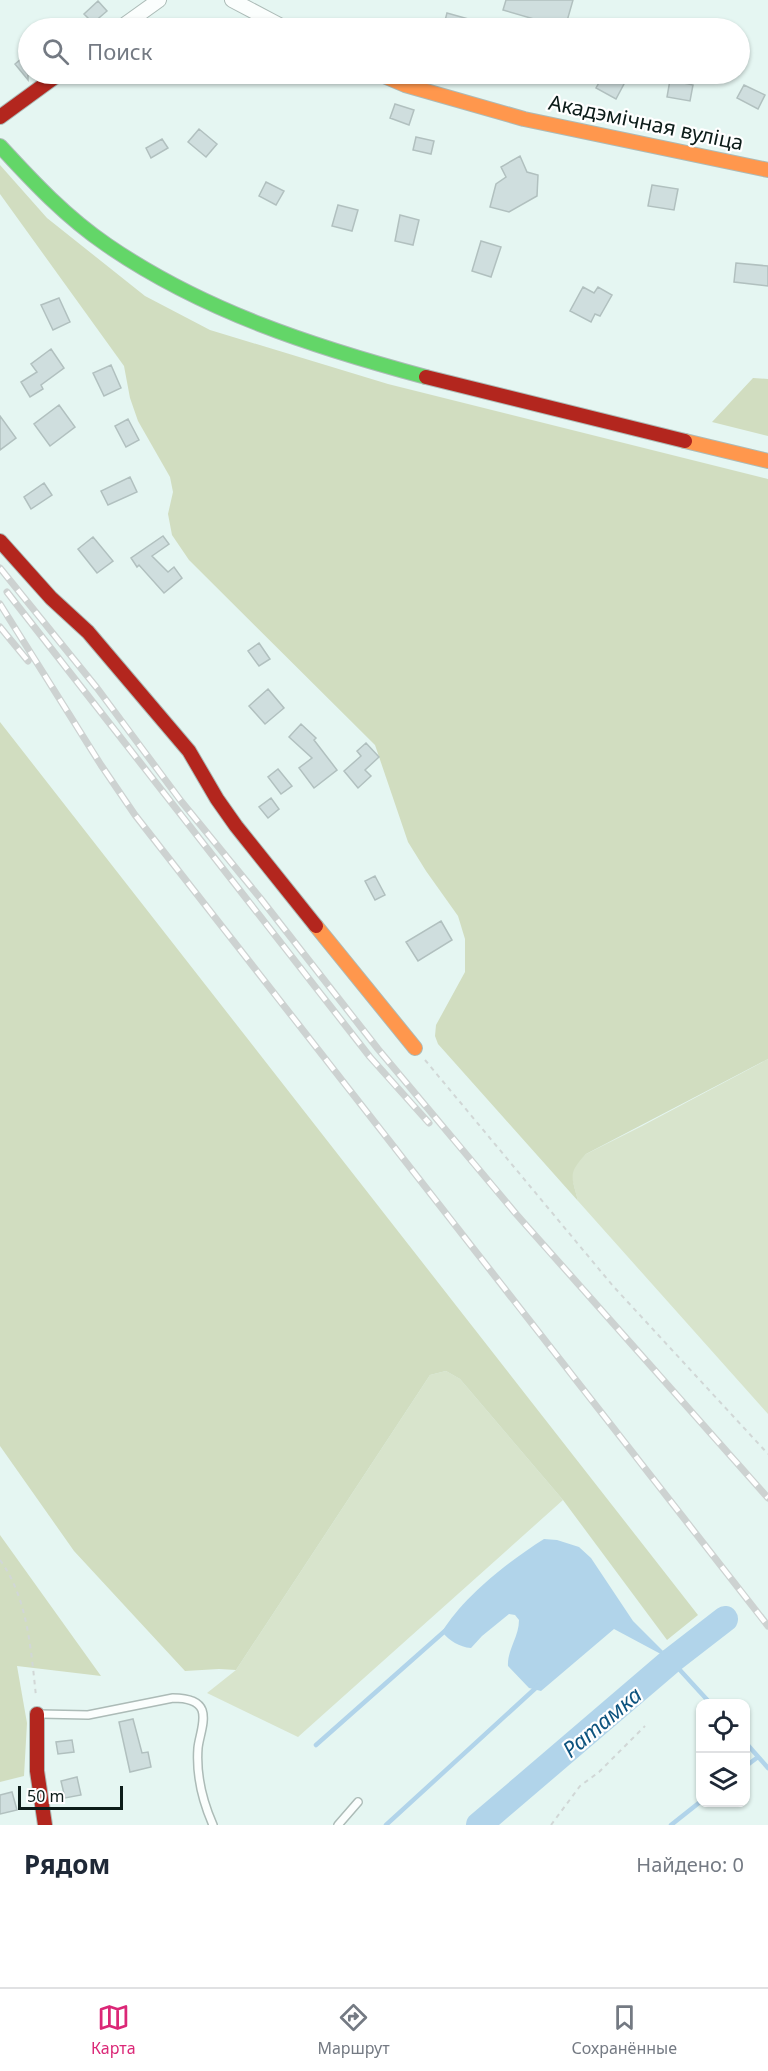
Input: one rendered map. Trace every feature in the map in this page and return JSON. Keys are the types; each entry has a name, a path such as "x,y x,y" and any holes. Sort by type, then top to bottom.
{"street":[{"path":"134,18 159,0"},
{"path":"232,0 266,18"},
{"path":"0,117 45,84"},
{"name":"Акадэмічная вуліца","path":"403,84 525,119 768,170"},
{"path":"0,146 18,168 60,209 93,236 168,285 259,326 322,349 455,385 768,461"},
{"path":"0,540 51,598 88,632 182,742 236,826 415,1048"},
{"path":"37,1714 37,1771 45,1825"}],"lane":[{"path":"37,1714 88,1715 173,1698 183,1698 197,1704 202,1710 197,1769 206,1808 213,1825"},
{"path":"338,1825 357,1803"}],"path":[{"path":"415,1048 613,1286 768,1454"},
{"path":"0,1560 9,1573 19,1598 30,1653 37,1714"},
{"path":"551,1825 580,1786 598,1772 645,1726"}],"green space":[{"path":"0,165 47,218 145,296 210,330 388,384 768,479 768,1059 586,1154 576,1166 573,1176 578,1201 438,1044 435,1036 436,1025 465,972 465,939 458,916 408,842 375,745 189,560 172,535 168,514 173,492 170,477 138,421 130,398 124,366 0,194"},
{"path":"753,378 768,379 768,436 712,422"},
{"path":"0,722 698,1615 667,1640 563,1500 460,1379 446,1371 430,1375 236,1670 185,1671 74,1551 0,1446"},
{"path":"768,1059 768,1414 578,1201 571,1175 574,1165 586,1154"},
{"path":"446,1371 460,1379 563,1500 298,1737 207,1693 236,1670 430,1375"},
{"path":"0,1535 101,1676 17,1666 27,1723 24,1776 0,1782"}],"water":[{"path":"544,1539 557,1540 579,1547 591,1558 633,1621 672,1660 614,1629 541,1691 529,1688 508,1666 509,1654 519,1620 515,1615 509,1614 471,1648 455,1643 442,1632 462,1605 488,1580"}],"building":[{"path":"506,0 573,0 568,18 531,18 503,10"},
{"path":"98,1 107,11 99,18 88,18 84,14"},
{"path":"447,13 465,18 446,18"},
{"path":"598,84 624,84 616,99 596,88"},
{"path":"669,84 693,85 690,101 667,97"},
{"path":"744,85 765,95 758,109 737,98"},
{"path":"395,104 414,110 409,125 390,118"},
{"path":"199,129 217,144 206,157 188,142"},
{"path":"416,137 434,141 431,154 413,150"},
{"path":"162,139 168,148 151,158 146,148"},
{"path":"520,156 527,172 538,175 537,196 509,212 490,207 496,184 506,177 501,167"},
{"path":"266,182 284,191 276,205 259,196"},
{"path":"652,185 678,189 674,210 648,206"},
{"path":"338,205 358,210 352,231 332,226"},
{"path":"400,215 419,220 413,245 395,241"},
{"path":"481,241 501,247 491,277 472,271"},
{"path":"736,263 768,266 768,286 734,282"},
{"path":"583,287 594,293 598,287 612,295 600,316 595,314 591,322 570,311"},
{"path":"59,298 70,322 53,330 41,305"},
{"path":"51,349 64,368 41,385 43,389 30,397 21,382 37,372 31,364"},
{"path":"111,365 121,388 104,396 93,373"},
{"path":"59,405 75,427 50,446 34,424"},
{"path":"0,416 16,438 0,450"},
{"path":"128,419 139,440 126,447 115,426"},
{"path":"130,477 137,492 108,505 101,491"},
{"path":"44,483 52,495 31,509 24,497"},
{"path":"163,536 169,544 152,556 168,572 174,567 182,578 164,593 139,565 137,567 131,558"},
{"path":"93,537 113,561 97,573 78,549"},
{"path":"259,643 270,659 259,666 248,651"},
{"path":"268,689 284,708 265,724 249,706"},
{"path":"301,724 316,738 314,740 337,770 314,788 299,768 312,758 289,737"},
{"path":"366,743 379,757 365,770 371,776 358,788 344,771 361,756 357,751"},
{"path":"278,769 292,786 281,794 268,777"},
{"path":"271,798 279,809 268,818 259,807"},
{"path":"375,876 385,895 375,900 365,881"},
{"path":"441,921 452,940 418,961 406,942"},
{"path":"133,1719 142,1753 148,1752 151,1767 130,1772 119,1722"},
{"path":"72,1740 74,1752 58,1754 56,1742"},
{"path":"77,1777 81,1795 65,1798 61,1781"},
{"path":"12,1792 17,1810 0,1814 0,1795"}],"waterway":[{"name":"Ратамка","path":"479,1825 672,1660 725,1619"},
{"path":"316,1745 446,1630"},
{"path":"668,1657 706,1699"},
{"path":"386,1825 539,1685"},
{"path":"750,1748 768,1768"},
{"path":"750,1763 758,1757"},
{"path":"671,1825 696,1805"}],"railway":[{"path":"0,568 97,688 181,801 378,1049 517,1215 768,1498"},
{"path":"7,592 370,1057 429,1123"},
{"path":"0,604 135,815 768,1626"},
{"path":"0,627 28,661"}],"traffic: fast":[{"path":"0,146 50,198 78,223 107,245 182,289 221,308 301,339 426,377"}],"traffic: slow":[{"path":"403,84 524,119 768,170"},
{"path":"685,441 768,461"},
{"path":"316,926 415,1048"}],"traffic: jam":[{"path":"0,117 45,84"},
{"path":"426,377 685,441"},
{"path":"0,541 51,598 88,632 189,751 236,826 316,926"},
{"path":"37,1714 37,1771 45,1825"}]}
